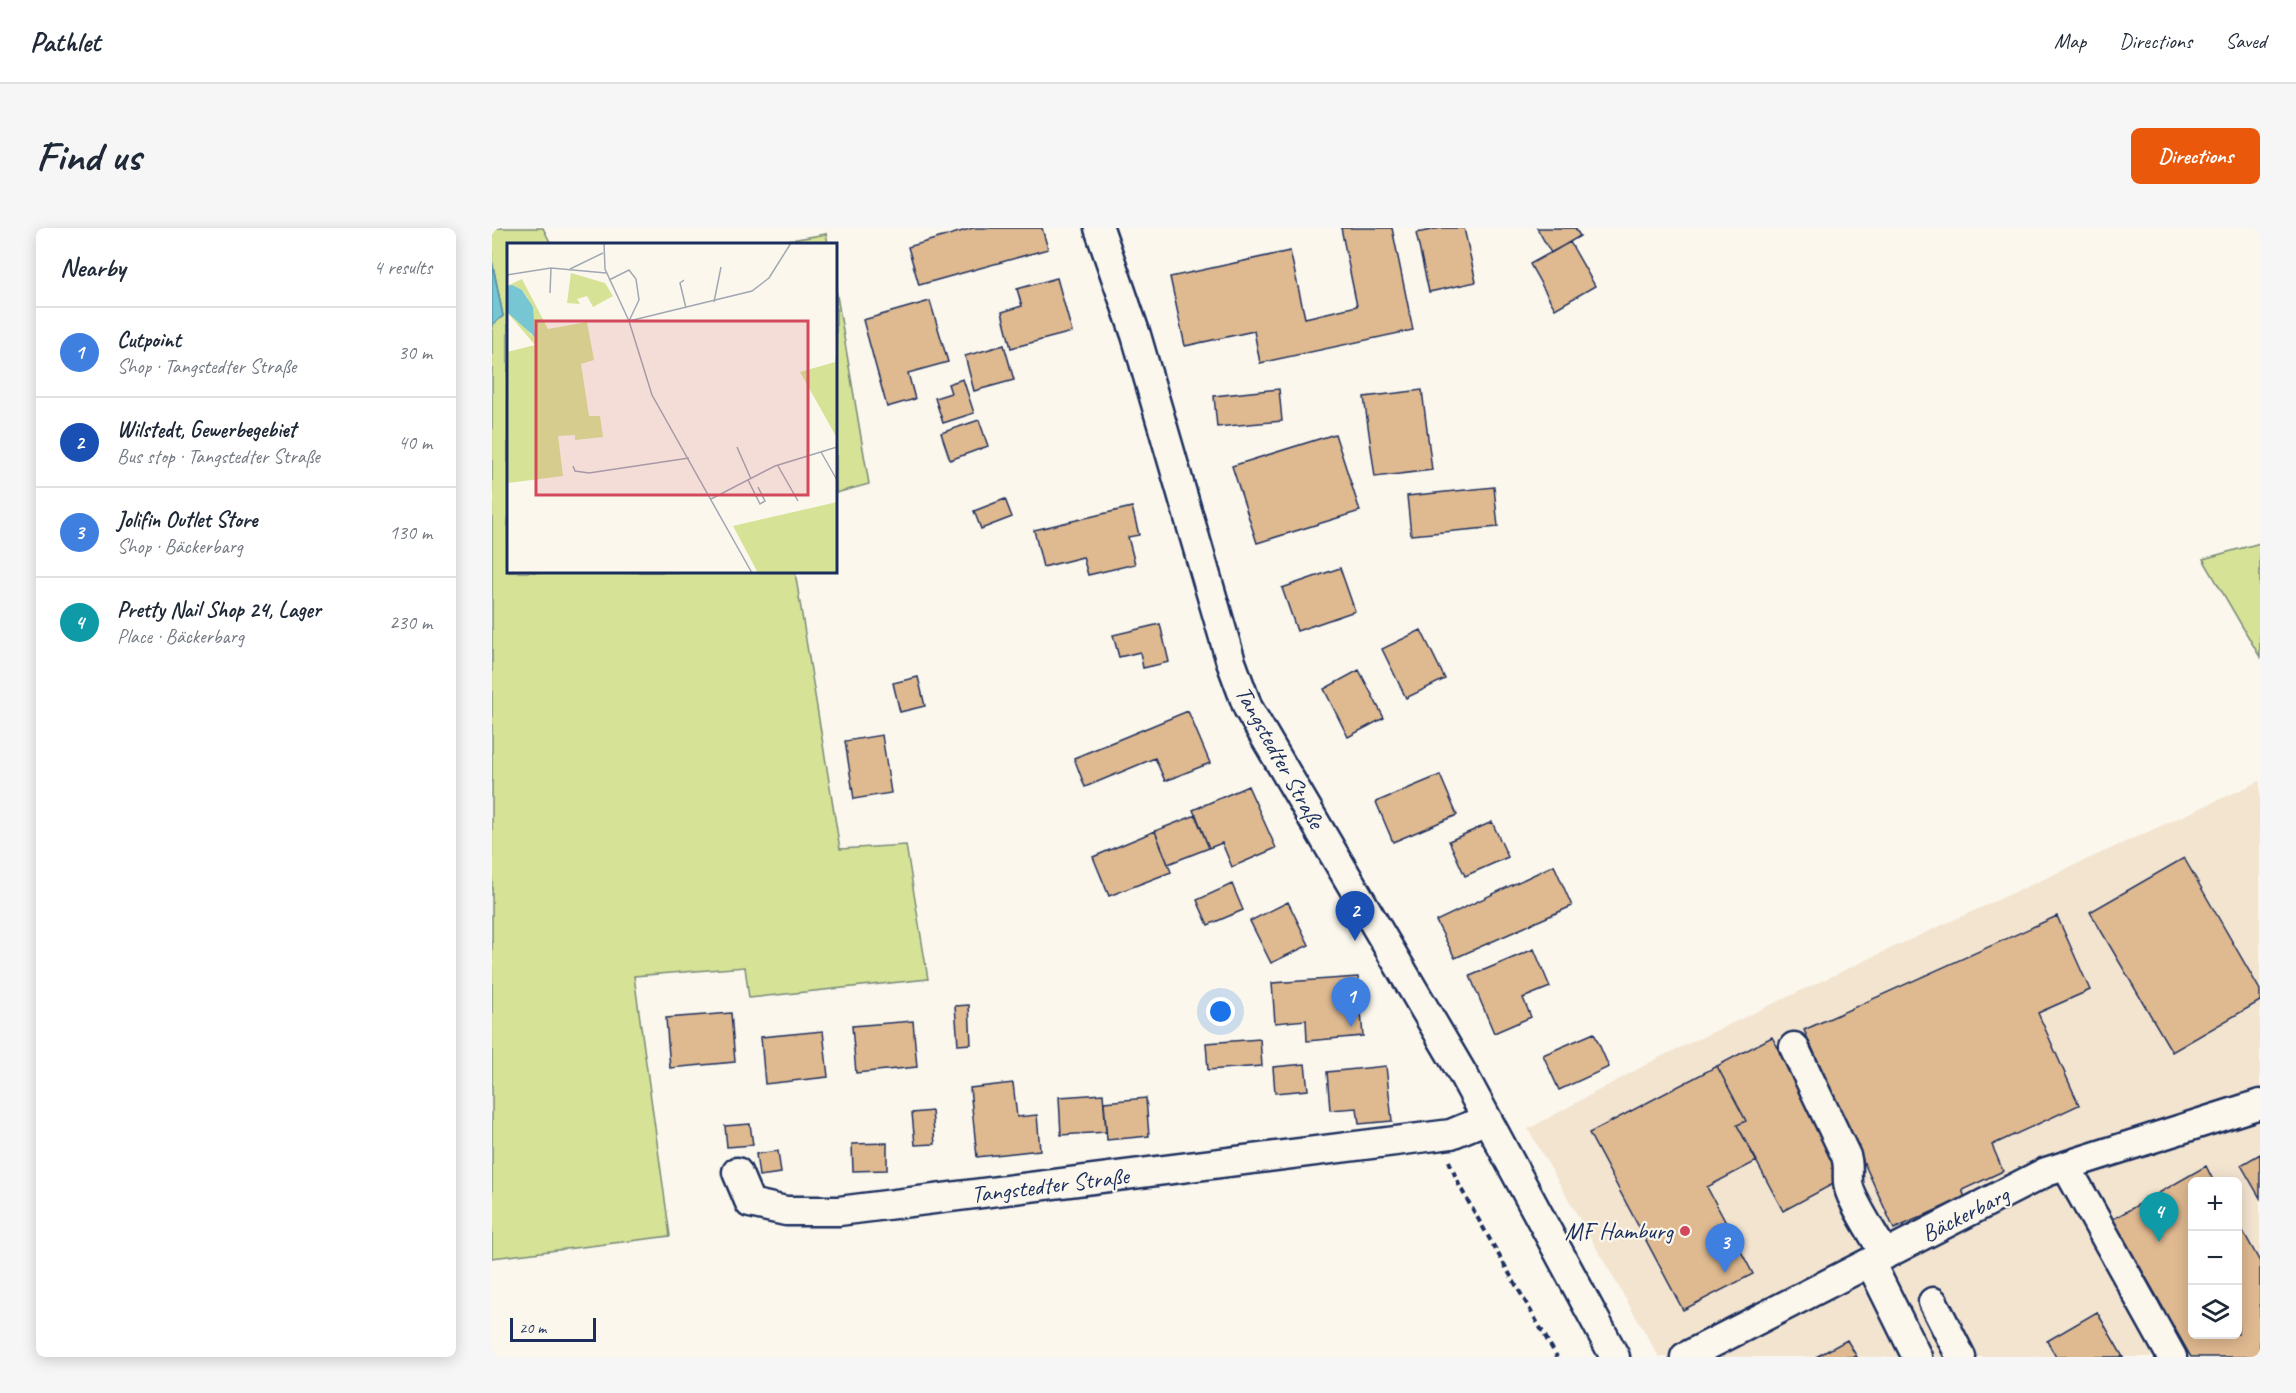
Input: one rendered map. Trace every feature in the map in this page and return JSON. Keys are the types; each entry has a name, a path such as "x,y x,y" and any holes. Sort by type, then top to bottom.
{"street":[{"name":"Tangstedter Straße","path":"1103,229 1136,334 1231,662 1248,708 1487,1119 1615,1357"},
{"path":"1794,1047 1846,1156 1850,1172 1848,1186 1850,1192 1917,1357"},
{"name":"Bäckerbarg","path":"1685,1357 2046,1172 2260,1104"},
{"name":"Tangstedter Straße","path":"737,1172 750,1203 786,1211 839,1211 1451,1134 1487,1119"},
{"path":"2066,1166 2172,1357"},
{"path":"1933,1302 1962,1357"}],"path":[{"path":"1451,1134 1449,1161 1460,1187 1557,1357"}],"shaded area":[{"path":"2260,781 2260,1357 1659,1357 1528,1129 1660,1057 1896,946"}],"green space":[{"path":"492,228 543,228 550,243 507,243 507,573 795,573 840,849 906,845 928,979 749,998 745,967 634,976 670,1236 492,1258 492,325 503,316 492,261"},
{"path":"826,234 828,243 774,243"},
{"path":"837,296 869,484 837,493"},
{"path":"2260,543 2260,657 2203,559"}],"water":[{"path":"492,261 503,316 492,325"}],"building":[{"path":"973,228 1042,228 1048,249 919,285 908,247"},
{"path":"1341,228 1392,228 1413,330 1260,363 1254,331 1185,346 1170,277 1290,251 1305,318 1357,306"},
{"path":"1441,228 1464,228 1476,282 1429,292 1416,233"},
{"path":"1537,228 1575,228 1580,236 1551,253"},
{"path":"1570,242 1595,286 1555,309 1530,264"},
{"path":"1057,278 1072,332 1011,348 1002,312 1022,306 1017,289"},
{"path":"930,301 948,362 908,373 915,399 887,407 863,320"},
{"path":"1004,345 1014,380 974,391 965,356"},
{"path":"963,379 974,413 943,423 935,398 951,393 948,384"},
{"path":"1279,389 1282,421 1217,427 1214,396"},
{"path":"1422,390 1432,470 1375,477 1364,397"},
{"path":"979,420 988,446 950,460 941,433"},
{"path":"1335,434 1360,511 1257,543 1232,466"},
{"path":"1494,487 1498,527 1411,535 1407,496"},
{"path":"1005,499 1012,517 981,529 974,511"},
{"path":"1132,507 1139,535 1128,537 1135,564 1088,575 1083,557 1043,567 1034,530"},
{"path":"1340,568 1355,611 1297,631 1282,588"},
{"path":"1160,624 1169,662 1143,668 1140,652 1119,657 1113,635"},
{"path":"1421,630 1445,679 1406,698 1382,649"},
{"path":"1359,670 1384,718 1348,737 1324,689"},
{"path":"918,677 925,706 900,712 893,683"},
{"path":"1188,711 1210,763 1165,781 1155,758 1085,787 1074,758"},
{"path":"882,735 891,793 854,799 845,741"},
{"path":"1440,775 1457,815 1393,842 1376,802"},
{"path":"1248,786 1276,848 1232,867 1222,843 1209,848 1193,810"},
{"path":"1196,815 1209,848 1168,864 1155,831"},
{"path":"1492,822 1508,857 1465,876 1449,841"},
{"path":"1155,831 1171,872 1109,896 1093,857"},
{"path":"2184,858 2260,990 2260,1001 2172,1052 2090,912"},
{"path":"1554,865 1572,906 1455,958 1436,921"},
{"path":"1232,884 1243,910 1208,925 1197,900"},
{"path":"1288,902 1309,945 1271,963 1250,921"},
{"path":"2057,916 2090,990 2038,1013 2079,1105 1992,1145 2003,1171 1962,1190 1965,1197 1894,1229 1804,1030"},
{"path":"1534,949 1550,987 1523,998 1531,1017 1494,1033 1470,976"},
{"path":"1358,977 1363,1036 1307,1041 1306,1020 1275,1023 1272,983"},
{"path":"969,1005 971,1044 958,1045 955,1006"},
{"path":"731,1013 735,1062 670,1068 666,1018"},
{"path":"913,1021 917,1067 856,1073 852,1026"},
{"path":"823,1031 828,1077 765,1084 761,1037"},
{"path":"1594,1033 1609,1067 1559,1090 1543,1055"},
{"path":"1772,1037 1848,1176 1783,1211 1737,1125 1746,1121 1717,1066"},
{"path":"1260,1039 1262,1066 1208,1070 1206,1043"},
{"path":"1305,1064 1308,1090 1275,1093 1273,1067"},
{"path":"1386,1066 1392,1121 1359,1124 1357,1108 1330,1110 1327,1072"},
{"name":"MF Hamburg","path":"1717,1066 1746,1121 1737,1125 1757,1161 1707,1187 1753,1274 1683,1310 1589,1133"},
{"path":"1013,1083 1017,1117 1037,1115 1040,1150 977,1157 970,1088"},
{"path":"1103,1094 1106,1132 1061,1135 1059,1097"},
{"path":"1146,1098 1149,1136 1107,1140 1104,1102"},
{"path":"932,1111 935,1144 915,1145 912,1113"},
{"path":"750,1124 753,1145 727,1147 725,1126"},
{"path":"887,1143 887,1170 853,1171 852,1144"},
{"path":"778,1151 781,1173 759,1176 756,1154"},
{"path":"2260,1154 2260,1198 2241,1165"},
{"path":"2206,1166 2212,1177 2188,1177 2188,1339 2242,1339 2242,1229 2260,1262 2260,1357 2191,1357 2113,1219"},
{"path":"2097,1312 2123,1357 2056,1357 2047,1341"},
{"path":"1847,1340 1857,1357 1816,1357"}],"place":[{"name":"Wilstedt, Gewerbegebiet","path":"1355,941"},
{"name":"Cutpoint","path":"1351,1027"},
{"name":"MF Hamburg","path":"1685,1231"},
{"name":"Pretty Nail Shop 24, Lager","path":"2159,1242"},
{"name":"Jolifin Outlet Store","path":"1725,1273"}]}
